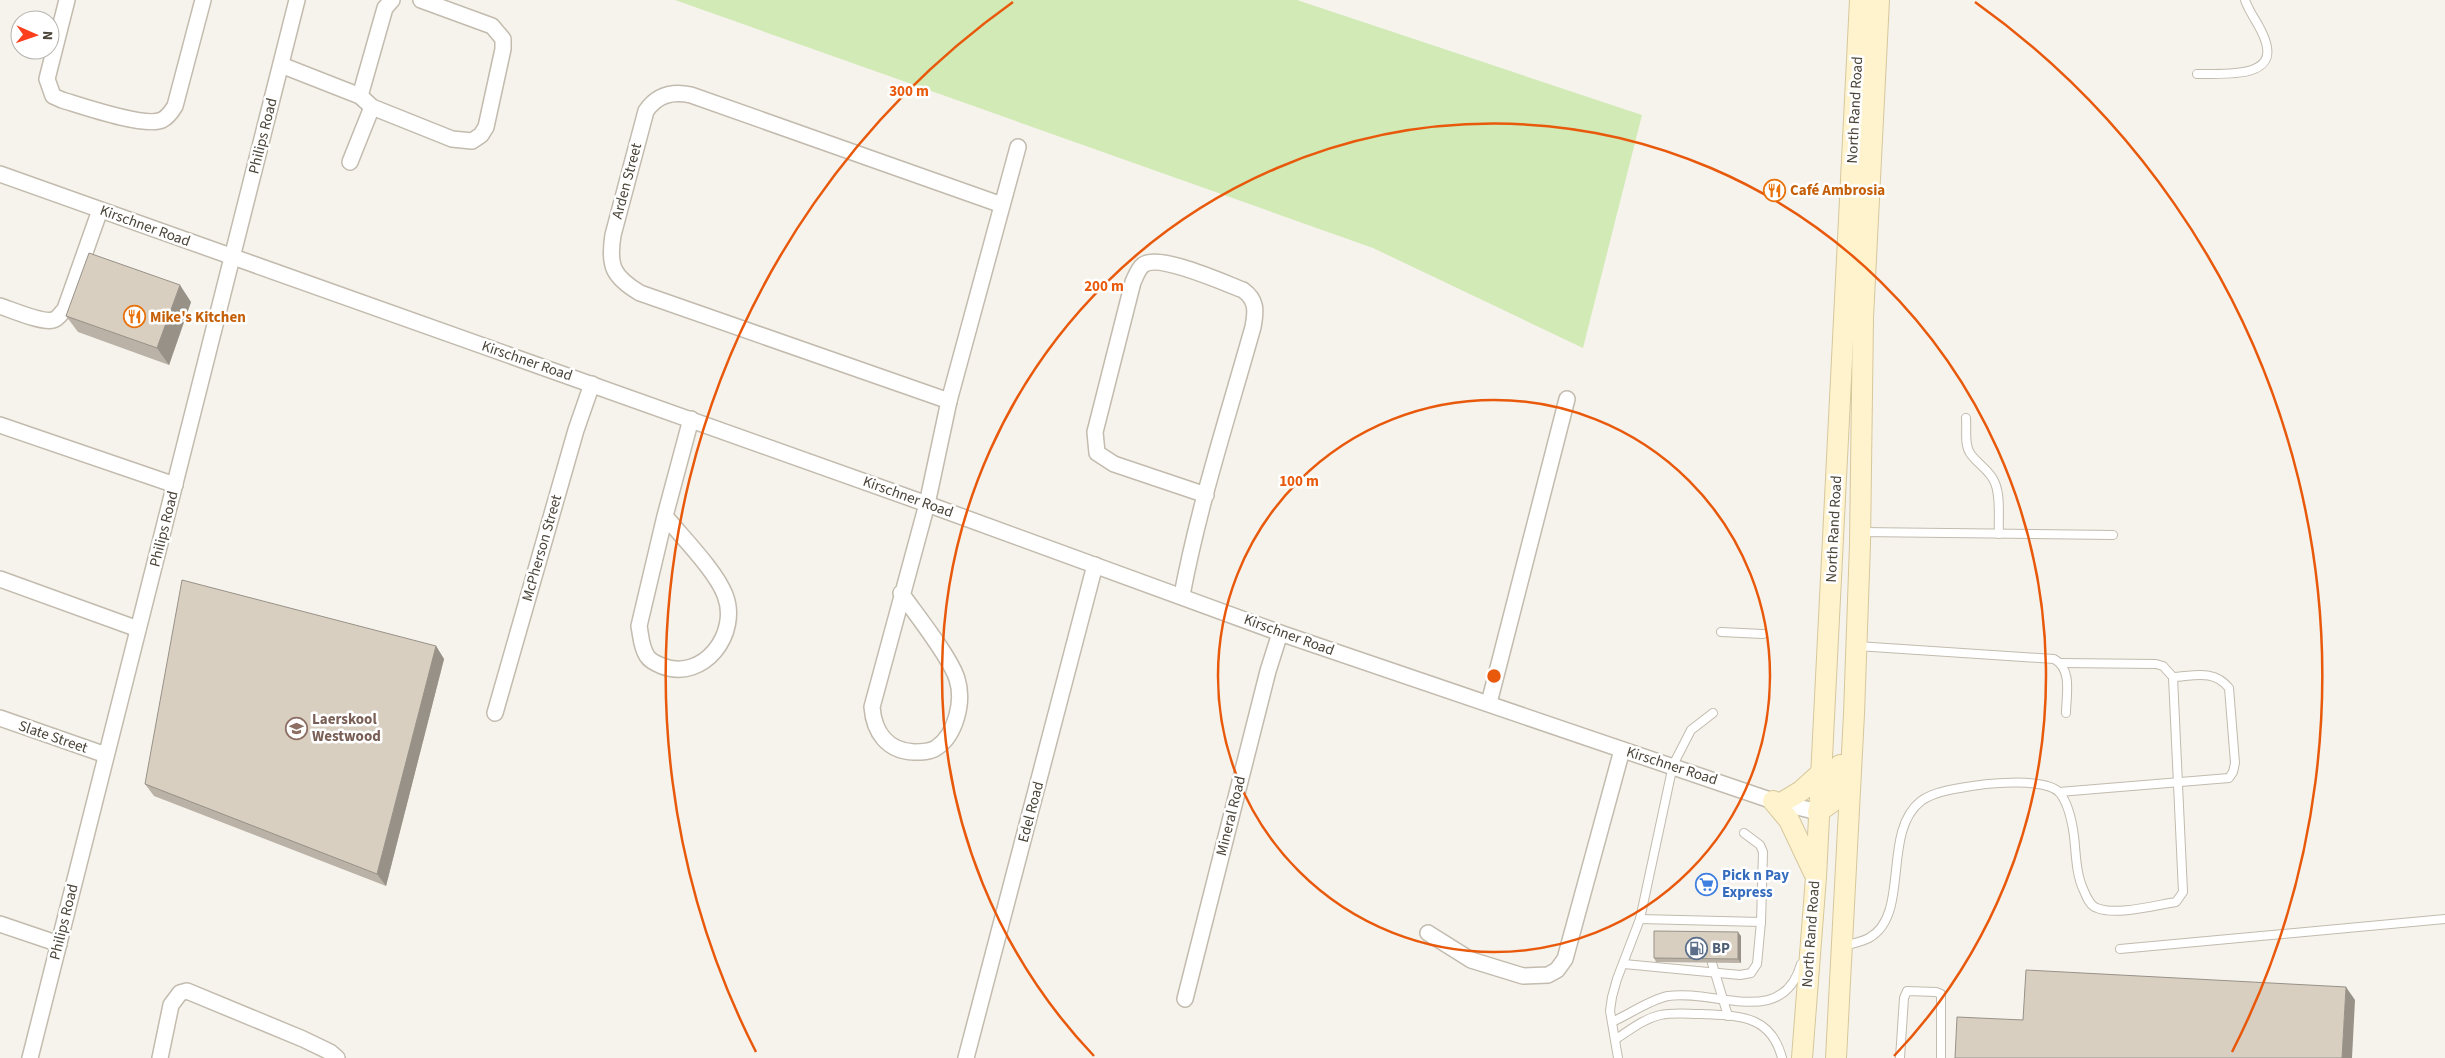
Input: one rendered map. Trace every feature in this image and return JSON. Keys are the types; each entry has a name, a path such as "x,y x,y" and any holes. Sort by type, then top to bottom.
{"main road":[{"name":"North Rand Road","path":"1802,1058 1816,877 1860,0"},
{"name":"North Rand Road","path":"1836,1058 1857,646 1864,318 1879,0"},
{"path":"1818,812 1832,802 1839,782 1845,673 1860,538"},
{"path":"1816,877 1789,820 1777,802 1801,790 1821,773"}],"street":[{"path":"67,0 46,79 53,96 132,120 152,122 162,120 170,114 175,106 203,0"},
{"name":"Philips Road","path":"30,1058 297,0"},
{"path":"360,96 385,8 392,0"},
{"path":"281,65 360,96 372,107 463,141 472,140 481,135 486,127 503,49 503,40 492,26 421,0"},
{"name":"Arden Street","path":"949,401 640,293 618,277 612,265 612,243 644,120 652,101 663,95 680,93 691,95 1002,205"},
{"path":"350,162 372,107"},
{"path":"901,593 957,678 960,695 956,716 948,737 935,749 923,752 907,751 891,746 880,736 873,723 872,707 901,593 927,504 949,401 1018,147"},
{"name":"Kirschner Road","path":"0,174 1182,595 1280,633 1622,750 1673,765 1777,802 1818,812"},
{"path":"0,306 42,320 51,320 58,317 64,309 100,210"},
{"path":"1182,595 1190,552 1206,495 1253,327 1254,303 1251,296 1243,290 1172,265 1151,262 1144,265 1133,282 1095,432 1094,444 1096,452 1114,464 1206,495"},
{"name":"McPherson Street","path":"495,713 576,430 592,384"},
{"path":"1489,703 1567,399"},
{"path":"665,516 718,580 726,596 728,611 722,638 708,660 696,667 681,670 669,669 647,657 639,626 665,516 691,419"},
{"path":"0,425 175,485"},
{"name":"Edel Road","path":"966,1058 1095,565"},
{"path":"0,579 138,629"},
{"name":"Mineral Road","path":"1185,999 1268,671 1280,633"},
{"name":"Slate Street","path":"0,718 106,755"},
{"path":"1428,933 1460,955 1509,972 1537,977 1557,970 1565,959 1622,750"},
{"path":"0,924 58,944"},
{"path":"160,1058 174,998 180,993 187,991 303,1039 337,1058"}],"lane":[{"path":"2197,74 2247,72 2259,68 2265,62 2267,44 2245,0"},
{"path":"1966,418 1967,442 1970,453 1987,470 1995,483 1998,493 1998,534"},
{"path":"1860,538 1998,534 2113,535"},
{"path":"1721,632 1763,634"},
{"path":"1857,646 2054,659 2061,663 2065,669 2067,678 2066,713"},
{"path":"1842,946 1869,938 1878,931 1886,918 1891,901 1902,829 1909,815 1920,801 1934,794 1961,787 1998,783 2047,785 2059,792 2066,803 2072,820 2080,883 2088,900 2097,908 2112,910 2131,909 2176,902 2180,898 2183,892 2173,677 2162,666 2156,664 2061,663"},
{"path":"2059,792 2229,778 2234,772 2235,763 2229,688 2222,679 2214,675 2173,677"},
{"path":"1618,1058 1610,1010 1612,997 1640,919 1673,765 1691,730 1713,713"},
{"path":"1624,964 1740,975 1751,973 1757,964 1761,922 1763,852 1760,845 1744,833"},
{"path":"1640,919 1707,924 1761,922"},
{"path":"2120,949 2445,920"},
{"path":"1612,1022 1655,1000 1668,996 1693,994 1754,1003 1768,1001 1789,990 1811,940"},
{"path":"1712,963 1728,1016"},
{"path":"1900,1058 1904,998 1907,990 1936,992 1940,994 1941,1058"},
{"path":"1616,1040 1648,1019 1662,1014 1742,1016 1765,1026 1774,1037 1782,1058"}],"green space":[{"path":"675,0 1297,0 1642,115 1583,348 1373,248"}],"building":[{"name":"Mike's Kitchen","path":"89,253 180,285 157,348 66,316"},
{"name":"Laerskool Westwood","path":"182,580 436,646 377,874 145,784"},
{"path":"1654,931 1738,932 1738,959 1654,958"},
{"path":"2026,970 2346,987 2342,1058 1955,1058 1957,1017 2023,1020"}],"place":[{"name":"Café Ambrosia","path":"1774,190"},
{"name":"Mike's Kitchen","path":"134,317"},
{"name":"Laerskool Westwood","path":"296,728"},
{"name":"Pick n Pay Express","path":"1706,884"},
{"name":"BP","path":"1696,948"}]}
